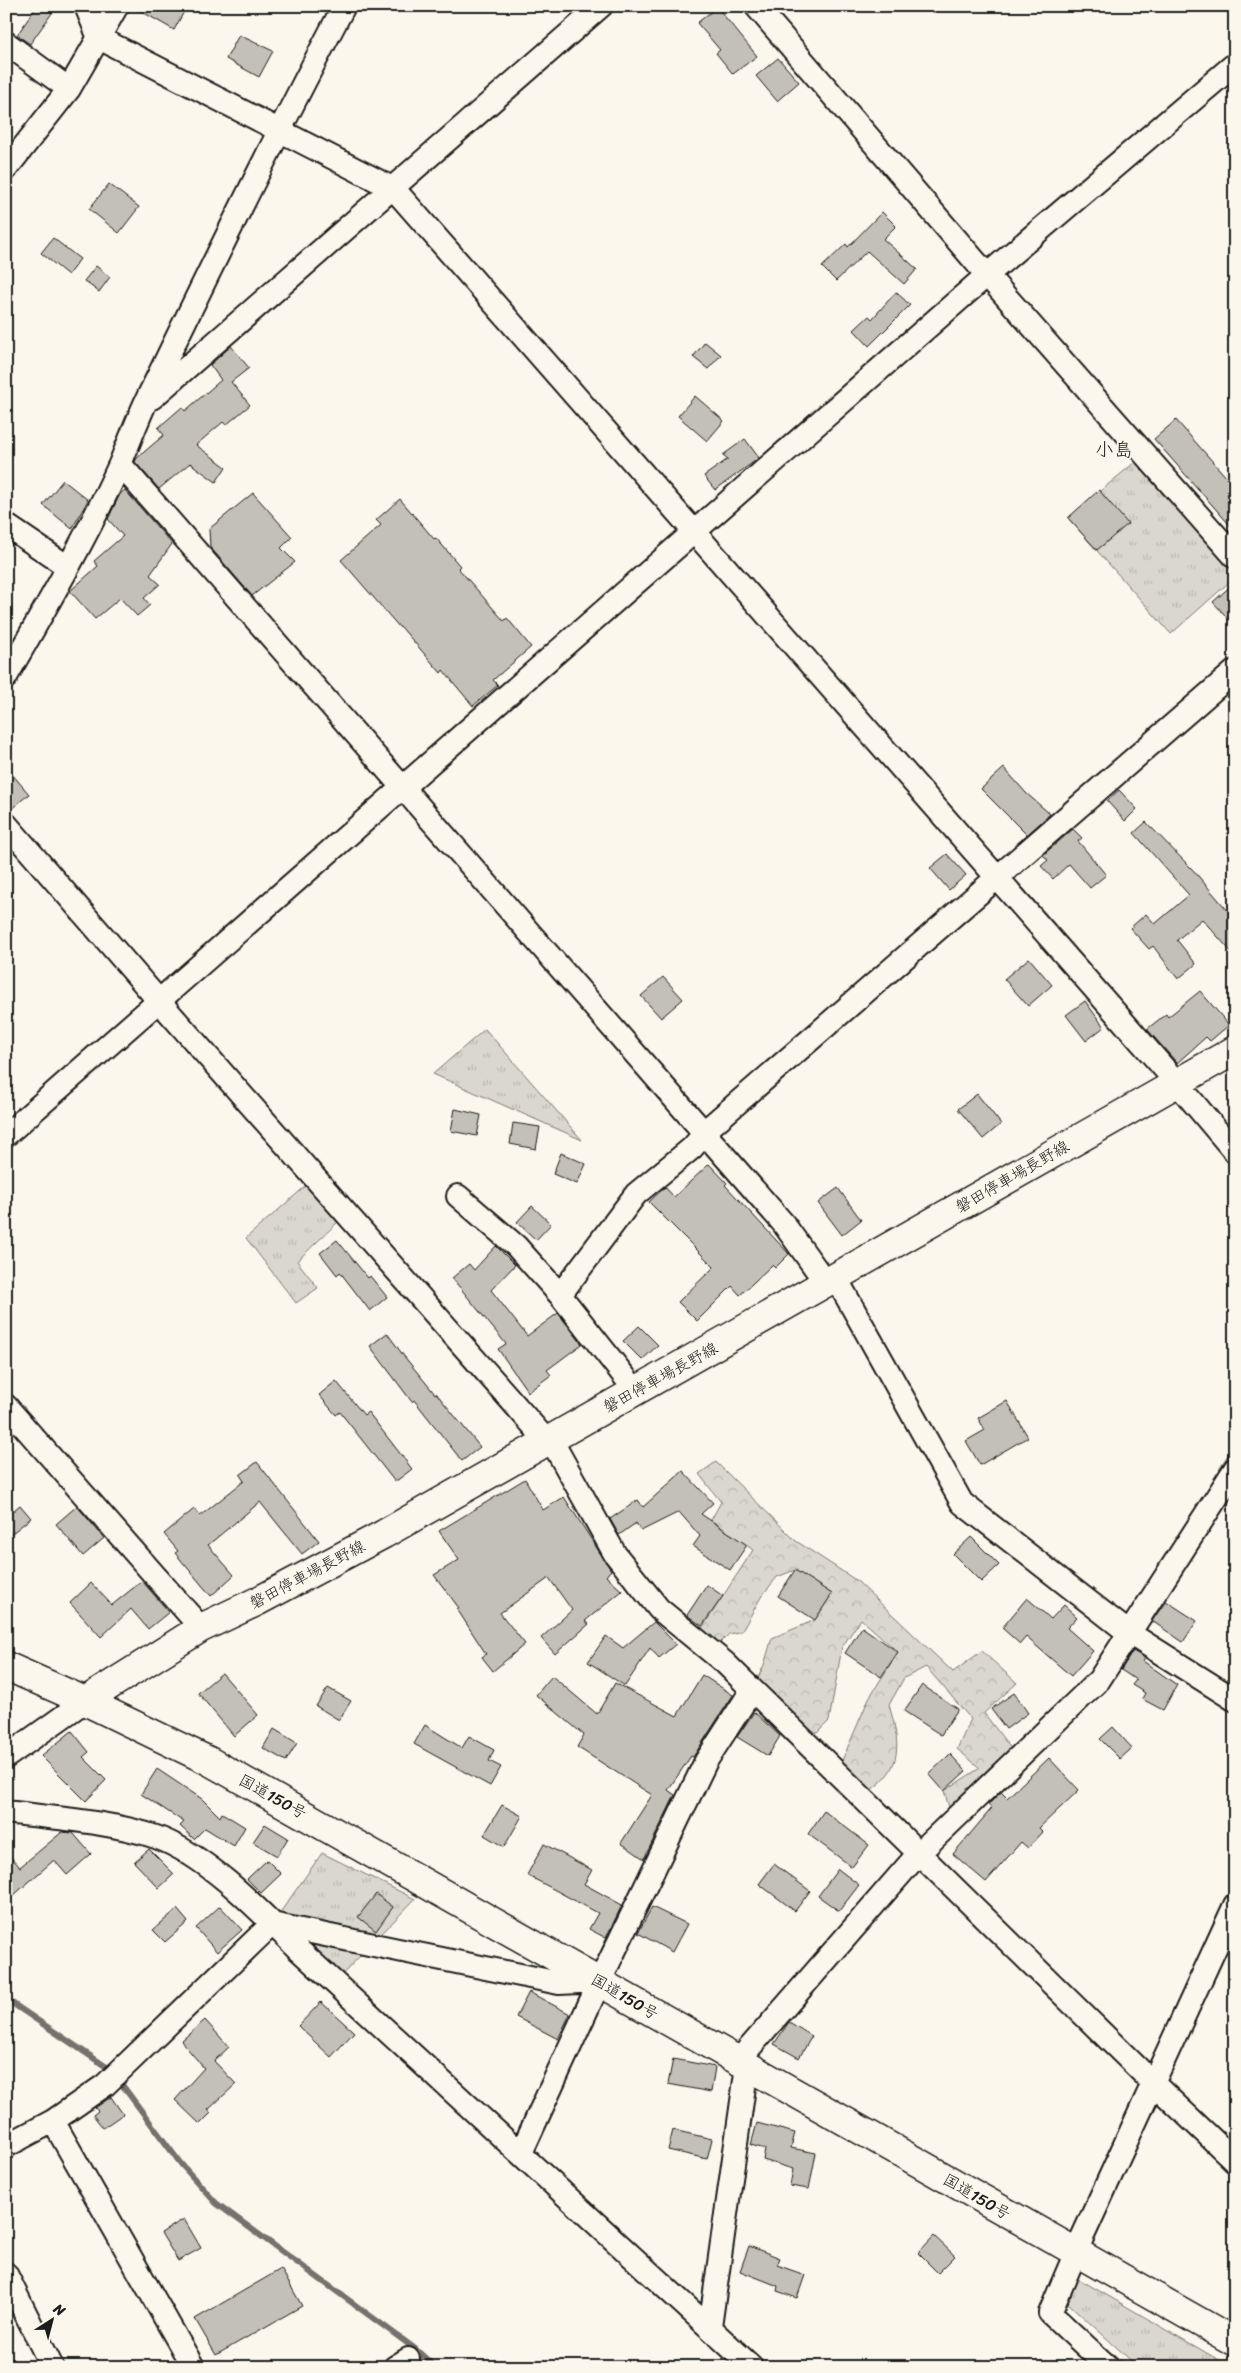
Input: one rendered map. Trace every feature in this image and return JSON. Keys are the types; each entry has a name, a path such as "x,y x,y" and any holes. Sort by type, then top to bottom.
{"main road":[{"name":"磐田停車場長野線","path":"85,1701 200,1628 384,1534 548,1439 636,1391 1235,1050"},
{"name":"国道150号","path":"6,1666 209,1760 1235,2342"}],"street":[{"path":"86,6 99,38 394,189 1178,1082 1235,1152"},
{"path":"6,169 69,89 118,6"},
{"path":"6,677 68,567 120,464 144,405 279,129 344,6"},
{"path":"144,405 394,189 601,6"},
{"path":"756,6 987,275 1235,557"},
{"path":"6,43 69,89"},
{"path":"6,1135 987,275 1235,64"},
{"path":"120,464 831,1280 962,1503 1127,1637 1235,1700"},
{"path":"6,525 68,567"},
{"path":"560,1295 636,1194 692,1148 704,1132 1235,671"},
{"path":"6,824 159,1001 548,1439 614,1554 659,1609 725,1663 1148,2079 1235,2161"},
{"path":"458,1196 516,1246 560,1295 636,1391"},
{"path":"6,1406 200,1628"},
{"path":"710,2327 742,2063 919,1853 1099,1680 1235,1469"},
{"path":"521,2153 600,1981 706,1761 752,1690"},
{"path":"6,1757 85,1701"},
{"path":"6,1812 98,1824 156,1837 187,1852 237,1890 752,2367"},
{"path":"1108,2367 1050,2313 1148,2079 1235,1905"},
{"path":"272,1924 559,1983 600,1981"},
{"path":"6,2146 53,2121 105,2085 272,1924"},
{"path":"53,2121 193,2367"},
{"path":"6,2274 52,2367"}],"green space":[{"path":"1141,457 1235,568 1235,577 1171,634 1068,518"},
{"path":"485,1029 582,1140 433,1074"},
{"path":"307,1185 339,1221 297,1261 318,1288 296,1303 246,1238"},
{"path":"716,1462 796,1541 857,1581 953,1672 982,1651 1017,1683 984,1713 1012,1750 949,1807 944,1791 980,1768 957,1749 971,1719 926,1667 904,1678 889,1705 897,1743 896,1754 888,1774 868,1792 837,1772 869,1698 898,1652 861,1619 842,1647 829,1721 817,1733 798,1725 757,1680 764,1665 772,1638 815,1620 832,1594 795,1570 777,1577 761,1597 742,1631 729,1634 718,1645 695,1639 753,1550 711,1520 721,1502 699,1474"},
{"path":"322,1853 415,1899 335,1982 272,1924"},
{"path":"1077,2278 1231,2367 1138,2367 1068,2303"}],"building":[{"path":"37,6 57,6 30,44 17,35"},
{"path":"132,6 187,6 174,30"},
{"path":"717,7 757,56 733,74 716,53 720,50 697,23"},
{"path":"239,35 273,51 259,77 226,59"},
{"path":"778,58 799,82 777,101 756,76"},
{"path":"109,184 139,207 119,233 89,209"},
{"path":"882,212 896,226 883,239 917,269 904,284 867,251 836,281 822,267 846,244 848,247"},
{"path":"53,238 80,259 68,275 41,253"},
{"path":"96,266 110,277 99,292 84,281"},
{"path":"896,292 910,305 869,346 854,330 869,316 872,319"},
{"path":"705,342 721,355 708,369 693,357"},
{"path":"231,346 249,368 231,382 250,405 226,425 223,422 196,445 226,467 216,482 190,463 159,489 135,462 137,458 164,435 158,428 182,407 185,411 221,380 210,365"},
{"path":"695,396 724,421 707,441 678,416"},
{"path":"1176,420 1235,487 1235,531 1154,439"},
{"path":"745,439 759,458 715,490 704,476 728,459 723,455"},
{"path":"63,480 88,500 72,529 43,505"},
{"path":"125,490 172,544 150,575 160,584 144,598 150,605 137,616 120,598 95,619 70,591 98,566 94,561 123,536 108,519 120,494"},
{"path":"1099,490 1128,524 1097,550 1068,518"},
{"path":"253,493 292,537 281,548 295,562 252,596 210,547 209,529"},
{"path":"400,499 460,566 458,568 504,621 507,618 531,647 493,680 498,685 473,706 443,670 441,673 341,560 381,525 376,520"},
{"path":"1235,582 1235,626 1213,602"},
{"path":"6,767 29,794 9,811 6,811"},
{"path":"1004,768 1026,793 1050,814 1027,835 981,789"},
{"path":"1119,790 1137,809 1125,821 1107,801"},
{"path":"1146,822 1193,870 1235,919 1235,956 1202,919 1177,940 1196,964 1178,979 1153,946 1149,949 1130,928 1146,914 1155,924 1189,895 1134,833"},
{"path":"1073,829 1082,838 1078,841 1106,875 1090,888 1069,864 1053,879 1041,866 1048,860 1043,855"},
{"path":"947,854 966,875 949,890 930,868"},
{"path":"1029,958 1052,985 1028,1006 1004,979"},
{"path":"663,977 683,999 661,1018 641,996"},
{"path":"1200,991 1229,1025 1210,1041 1206,1037 1177,1063 1147,1029 1166,1014 1168,1017"},
{"path":"1085,1001 1104,1027 1086,1041 1066,1015"},
{"path":"977,1094 1001,1124 983,1139 958,1109"},
{"path":"455,1109 481,1115 477,1136 451,1131"},
{"path":"513,1123 540,1127 536,1149 510,1144"},
{"path":"561,1153 586,1164 577,1184 553,1174"},
{"path":"709,1164 727,1183 725,1185 789,1254 775,1268 772,1265 740,1295 732,1286 697,1321 678,1302 714,1267 649,1202 665,1187 674,1197"},
{"path":"838,1188 861,1220 842,1235 818,1203"},
{"path":"532,1206 551,1224 536,1240 517,1222"},
{"path":"337,1240 368,1278 370,1276 387,1297 370,1311 340,1272 337,1275 320,1253"},
{"path":"496,1246 515,1265 491,1290 527,1336 558,1313 582,1344 547,1370 551,1375 528,1392 498,1349 506,1344 452,1278 469,1264 474,1270"},
{"path":"639,1326 658,1345 642,1360 623,1341"},
{"path":"387,1333 403,1355 480,1447 462,1461 414,1400 412,1402 370,1346"},
{"path":"336,1381 364,1415 368,1412 412,1469 395,1482 340,1412 336,1415 319,1395"},
{"path":"1007,1401 1028,1437 980,1465 966,1441 985,1430 978,1418"},
{"path":"257,1462 319,1541 302,1554 260,1502 208,1545 234,1575 211,1596 175,1553 178,1551 164,1534 194,1509 200,1516 244,1481 240,1475"},
{"path":"683,1471 713,1503 701,1514 747,1545 730,1570 693,1546 700,1536 679,1512 641,1531 636,1523 619,1535 610,1519 638,1500 643,1507"},
{"path":"525,1479 543,1510 564,1497 611,1570 606,1576 622,1591 585,1621 589,1624 555,1654 541,1638 572,1610 549,1578 500,1613 525,1644 493,1671 482,1657 486,1654 457,1609 459,1608 434,1575 459,1560 439,1531"},
{"path":"20,1505 31,1518 6,1538 6,1517"},
{"path":"77,1506 104,1538 83,1556 56,1524"},
{"path":"971,1537 999,1565 981,1582 953,1554"},
{"path":"795,1570 832,1594 815,1620 778,1596"},
{"path":"142,1581 169,1612 148,1629 131,1609 101,1637 70,1603 91,1583 112,1605"},
{"path":"707,1585 723,1596 702,1626 687,1615"},
{"path":"1027,1598 1051,1619 1064,1605 1077,1617 1067,1628 1093,1651 1071,1676 1026,1637 1020,1644 1002,1628"},
{"path":"1166,1601 1197,1621 1183,1642 1152,1621"},
{"path":"654,1622 676,1644 659,1658 650,1648 625,1686 588,1662 606,1636 623,1648"},
{"path":"862,1627 898,1652 881,1677 845,1653"},
{"path":"1133,1651 1145,1658 1143,1661 1177,1685 1163,1710 1142,1699 1145,1693 1132,1685 1136,1680 1121,1670"},
{"path":"222,1673 258,1715 234,1736 198,1693"},
{"path":"702,1675 733,1695 693,1757 691,1756 668,1790 675,1795 644,1859 621,1843 652,1795 577,1747 584,1735 536,1695 552,1676 597,1714 615,1683 677,1716"},
{"path":"922,1685 958,1709 941,1735 904,1711"},
{"path":"328,1688 351,1701 339,1720 316,1706"},
{"path":"1014,1693 1028,1713 1006,1729 991,1709"},
{"path":"754,1712 780,1736 768,1756 737,1737"},
{"path":"425,1725 462,1748 469,1736 494,1750 489,1761 501,1767 490,1786 414,1744"},
{"path":"1113,1727 1132,1748 1120,1759 1100,1739"},
{"path":"274,1729 297,1743 286,1761 263,1748"},
{"path":"72,1731 89,1752 83,1757 106,1780 86,1801 41,1756"},
{"path":"950,1754 966,1771 944,1791 929,1774"},
{"path":"1049,1758 1079,1790 1039,1828 1043,1832 1028,1848 1021,1842 986,1882 953,1854 992,1808 988,1805 1001,1792 1007,1798"},
{"path":"157,1769 202,1799 220,1817 222,1813 245,1827 234,1846 205,1828 194,1839 180,1826 184,1822 141,1794"},
{"path":"502,1805 522,1816 504,1847 484,1835"},
{"path":"824,1811 869,1845 852,1867 808,1834"},
{"path":"265,1824 288,1838 277,1856 253,1842"},
{"path":"62,1832 73,1833 91,1854 67,1875 54,1860 6,1902 6,1852 20,1867"},
{"path":"544,1844 592,1870 584,1884 622,1905 606,1938 589,1929 598,1913 527,1875"},
{"path":"149,1849 174,1874 159,1888 134,1862"},
{"path":"267,1860 281,1874 261,1893 247,1879"},
{"path":"774,1864 810,1891 795,1911 759,1884"},
{"path":"838,1869 859,1885 839,1911 818,1896"},
{"path":"376,1894 393,1907 376,1931 358,1917"},
{"path":"220,1906 242,1930 217,1952 196,1928"},
{"path":"652,1907 687,1924 672,1952 638,1933"},
{"path":"177,1909 188,1922 165,1942 153,1930"},
{"path":"529,1992 570,2014 558,2039 516,2017"},
{"path":"321,2002 354,2032 331,2057 298,2026"},
{"path":"205,2020 229,2047 214,2061 236,2084 208,2110 211,2113 200,2124 175,2100 204,2068 181,2041"},
{"path":"789,2022 812,2036 799,2058 774,2044"},
{"path":"673,2059 715,2067 711,2092 668,2084"},
{"path":"111,2097 123,2114 103,2128 93,2115 98,2111 95,2108"},
{"path":"757,2123 795,2133 791,2148 816,2153 809,2189 790,2186 793,2169 763,2160 765,2149 751,2145"},
{"path":"673,2130 712,2139 707,2159 668,2150"},
{"path":"184,2219 201,2248 178,2261 161,2233"},
{"path":"934,2236 955,2256 938,2273 918,2253"},
{"path":"749,2246 780,2258 777,2265 805,2275 797,2298 777,2291 778,2286 740,2271"},
{"path":"281,2269 302,2306 216,2355 195,2319"}],"waterway":[{"path":"1222,1469 1235,1449"},
{"path":"1228,1901 1235,1887"},
{"path":"6,1999 111,2070 181,2164 216,2203 414,2348 435,2367"},
{"path":"1112,2356 1124,2367"}],"district":[{"name":"小島","path":"1114,449"}]}
